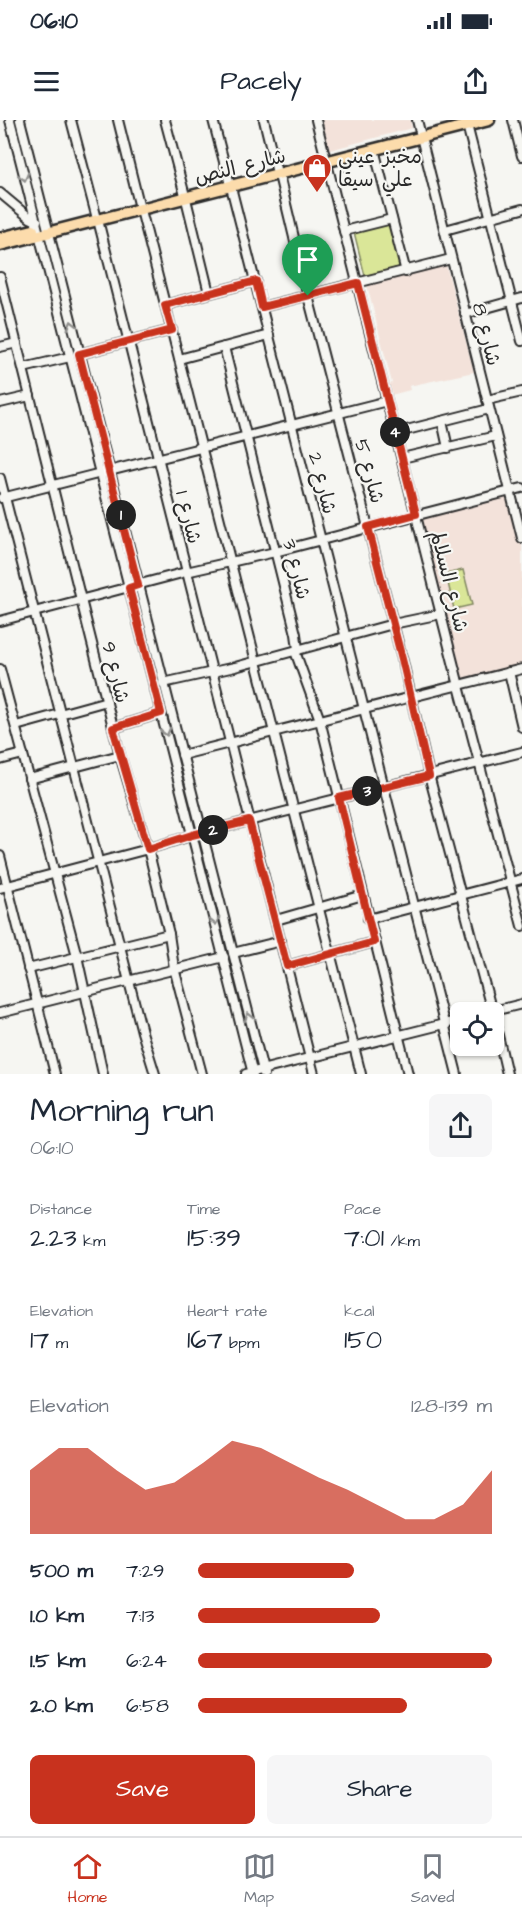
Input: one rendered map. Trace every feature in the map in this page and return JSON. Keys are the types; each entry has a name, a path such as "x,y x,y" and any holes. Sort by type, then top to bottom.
{"main road":[{"name":"شارع النص","path":"326,159 374,149 466,121 489,120"},
{"name":"شارع النص","path":"0,238 97,218 420,135"},
{"name":"شارع النص","path":"0,245 42,228"}],"street":[{"path":"10,120 79,354 263,1072"},
{"path":"30,120 20,121 70,357 224,957 251,1073 263,1072 310,1057 450,1023"},
{"name":"شارع 1","path":"71,120 314,1074"},
{"path":"118,120 361,1074"},
{"path":"165,120 209,294"},
{"name":"شارع 2","path":"213,120 457,1074"},
{"name":"شارع 5","path":"264,120 412,697 429,776 488,1002"},
{"name":"شارع السلالم","path":"316,120 522,926"},
{"name":"شارع 8","path":"417,120 522,538"},
{"path":"513,120 522,156"},
{"path":"466,121 522,341"},
{"path":"374,149 406,272"},
{"path":"0,194 42,228"},
{"path":"445,230 522,209"},
{"path":"344,231 392,219"},
{"path":"262,307 451,259"},
{"name":"شارع 9","path":"0,277 113,728 148,849 169,934 174,968 202,1074"},
{"path":"165,305 256,281"},
{"path":"465,314 522,298"},
{"path":"79,354 172,330"},
{"path":"179,359 269,335"},
{"path":"0,347 17,343"},
{"name":"شارع 3","path":"224,347 276,552 298,649 296,654 320,720 407,1074"},
{"path":"23,368 70,357"},
{"path":"395,433 442,422 522,392"},
{"path":"0,403 30,396"},
{"path":"2,497 387,401"},
{"path":"442,422 448,448"},
{"path":"402,458 496,436"},
{"path":"0,478 2,497 62,713 155,1074"},
{"path":"0,621 522,488"},
{"path":"163,683 345,639 393,624 441,614"},
{"path":"0,669 77,956 102,1074"},
{"path":"182,755 522,669"},
{"path":"509,672 522,727"},
{"path":"15,726 107,701"},
{"path":"113,728 161,713"},
{"path":"4,887 203,832 522,752"},
{"path":"0,760 23,754"},
{"path":"29,779 120,755"},
{"path":"0,856 4,887 55,1074"},
{"path":"368,919 522,879"},
{"path":"276,920 363,895"},
{"path":"28,969 169,934"},
{"path":"233,953 281,941"},
{"path":"287,966 374,942"},
{"path":"0,1013 224,957"},
{"path":"504,1009 522,1004"},
{"path":"503,1056 507,1074"}],"shaded area":[{"path":"322,120 410,120 412,128 330,150"},
{"path":"446,265 474,372 409,386 410,390 391,395 388,385 392,383 367,285"},
{"path":"509,497 522,546 522,667 464,682 422,519"}],"green space":[{"path":"389,223 400,267 365,276 354,232"},
{"path":"463,570 472,605 454,609 446,574"}],"place":[{"name":"مخبز عيني علي سيقا","path":"317,194"}],"route":[{"path":"256,281 262,307 308,296 358,283 416,514 368,527 429,776 339,798 374,942 287,966 249,821 148,849 113,728 161,713 129,588 138,585 79,354 172,330 165,305 256,281"}]}
